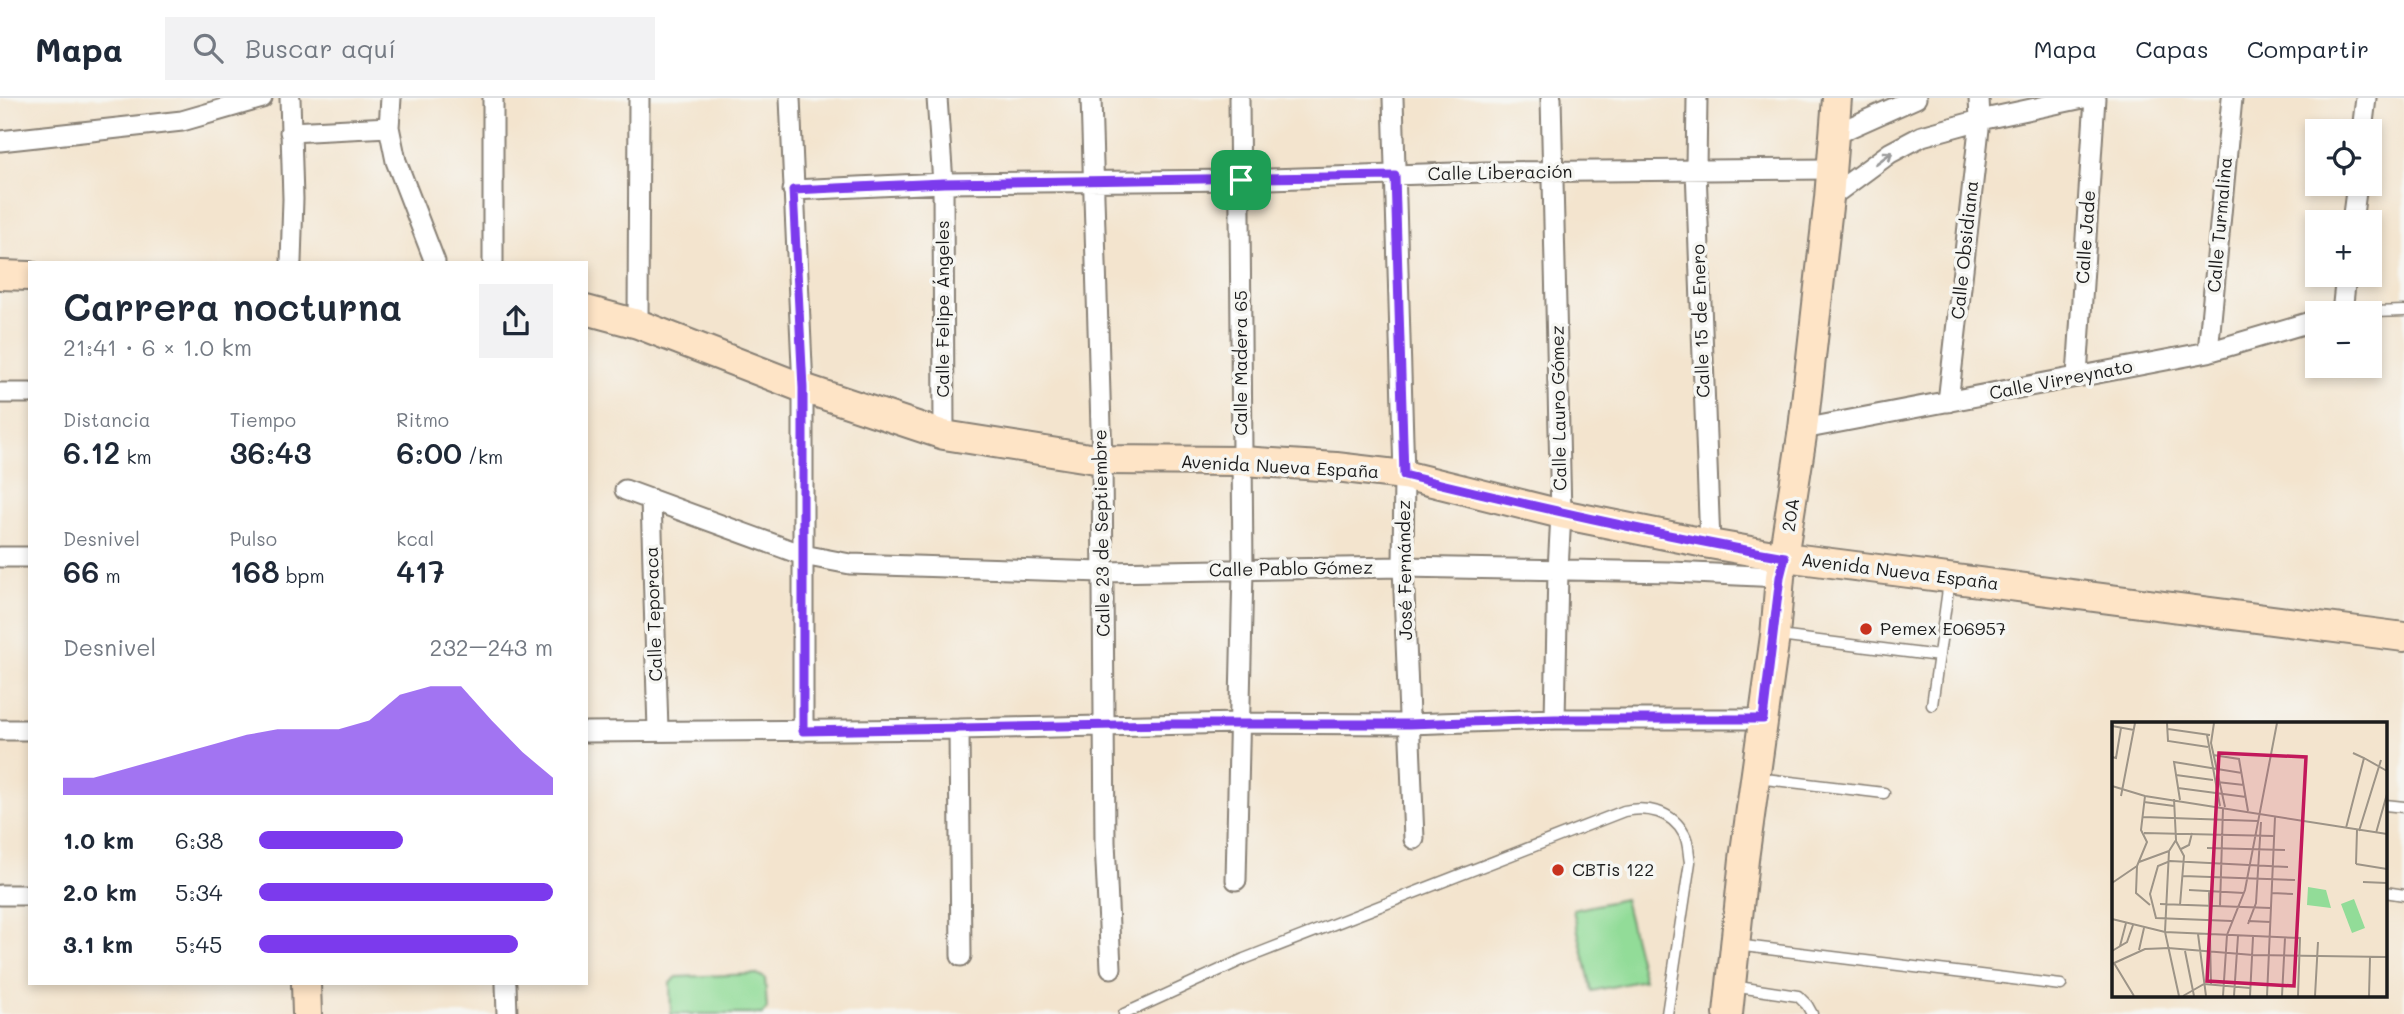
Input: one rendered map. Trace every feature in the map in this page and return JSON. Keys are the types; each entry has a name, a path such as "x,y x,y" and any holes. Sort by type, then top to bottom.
{"main road":[{"name":"20A","path":"1728,1014 1744,859 1803,429 1829,198 1837,98"},
{"path":"0,275 28,276"},
{"name":"Avenida Nueva España","path":"588,311 638,324 803,388 944,435 1102,460 1242,461 1336,467 1404,475 1561,514 1710,544 1782,567 1950,578 2404,637"},
{"path":"306,985 307,1014"}],"street":[{"path":"0,141 182,121 262,98"},
{"path":"290,98 293,199 291,261"},
{"path":"391,98 389,127 396,160 435,261"},
{"path":"493,98 493,261"},
{"path":"638,324 639,98"},
{"path":"790,98 803,388 803,731"},
{"name":"Calle Felipe Ángeles","path":"937,98 943,183 944,435"},
{"name":"Calle 23 de Septiembre","path":"1091,98 1102,460 1105,842 1111,968"},
{"name":"Calle Madera 65","path":"1236,880 1243,570 1239,98"},
{"name":"José Fernández","path":"1393,98 1404,475 1403,567 1414,839"},
{"name":"Calle Lauro Gómez","path":"1551,98 1561,514 1555,719"},
{"name":"Calle 15 de Enero","path":"1697,98 1696,169 1710,544"},
{"path":"1833,135 1916,98"},
{"name":"Calle Obsidiana","path":"1948,402 1980,120 1979,98"},
{"path":"1829,198 1890,153 1922,136 1980,120 2083,98"},
{"name":"Calle Jade","path":"2077,376 2095,98"},
{"name":"Calle Turmalina","path":"2208,352 2232,98"},
{"path":"2363,119 2366,98"},
{"path":"290,132 389,127"},
{"name":"Calle Liberación","path":"793,190 943,183 1241,180 1696,169 1830,169"},
{"name":"Calle Virreynato","path":"1803,429 2208,352 2305,324"},
{"path":"0,393 28,393"},
{"path":"625,490 803,555"},
{"name":"Calle Teporaca","path":"651,499 658,730"},
{"name":"Calle Pablo Gómez","path":"803,555 850,564 1102,572 1403,567 1671,572 1782,567"},
{"path":"0,557 28,557"},
{"path":"588,732 959,729 1240,723 1409,724 1555,719 1763,719"},
{"path":"959,729 961,956"},
{"path":"0,730 28,730"},
{"path":"0,895 28,895"},
{"path":"506,985 507,1014"}],"lane":[{"path":"2382,312 2404,311"},
{"path":"1932,705 1950,578"},
{"path":"1774,636 1939,656"},
{"path":"1756,778 1884,793"},
{"path":"2386,805 2404,807"},
{"path":"1124,1014 1256,954 1419,889 1638,808 1653,810 1670,817 1684,832 1690,862 1667,1014"},
{"path":"2386,892 2404,895"},
{"path":"1735,945 2061,985"},
{"path":"1731,986 1798,996 1812,1014"}],"green space":[{"path":"1624,899 1644,980 1592,991 1573,910"},
{"path":"756,974 765,978 767,1009 762,1014 671,1014 670,983 677,977"}],"place":[{"name":"Pemex E06957","path":"1866,629"},
{"name":"CBTis 122","path":"1558,870"}],"route":[{"path":"1395,176 1404,475 1561,514 1785,557 1780,577 1763,719 1555,719 1409,724 1240,723 803,731 803,388 793,190 943,183 1241,180 1395,176"}]}
